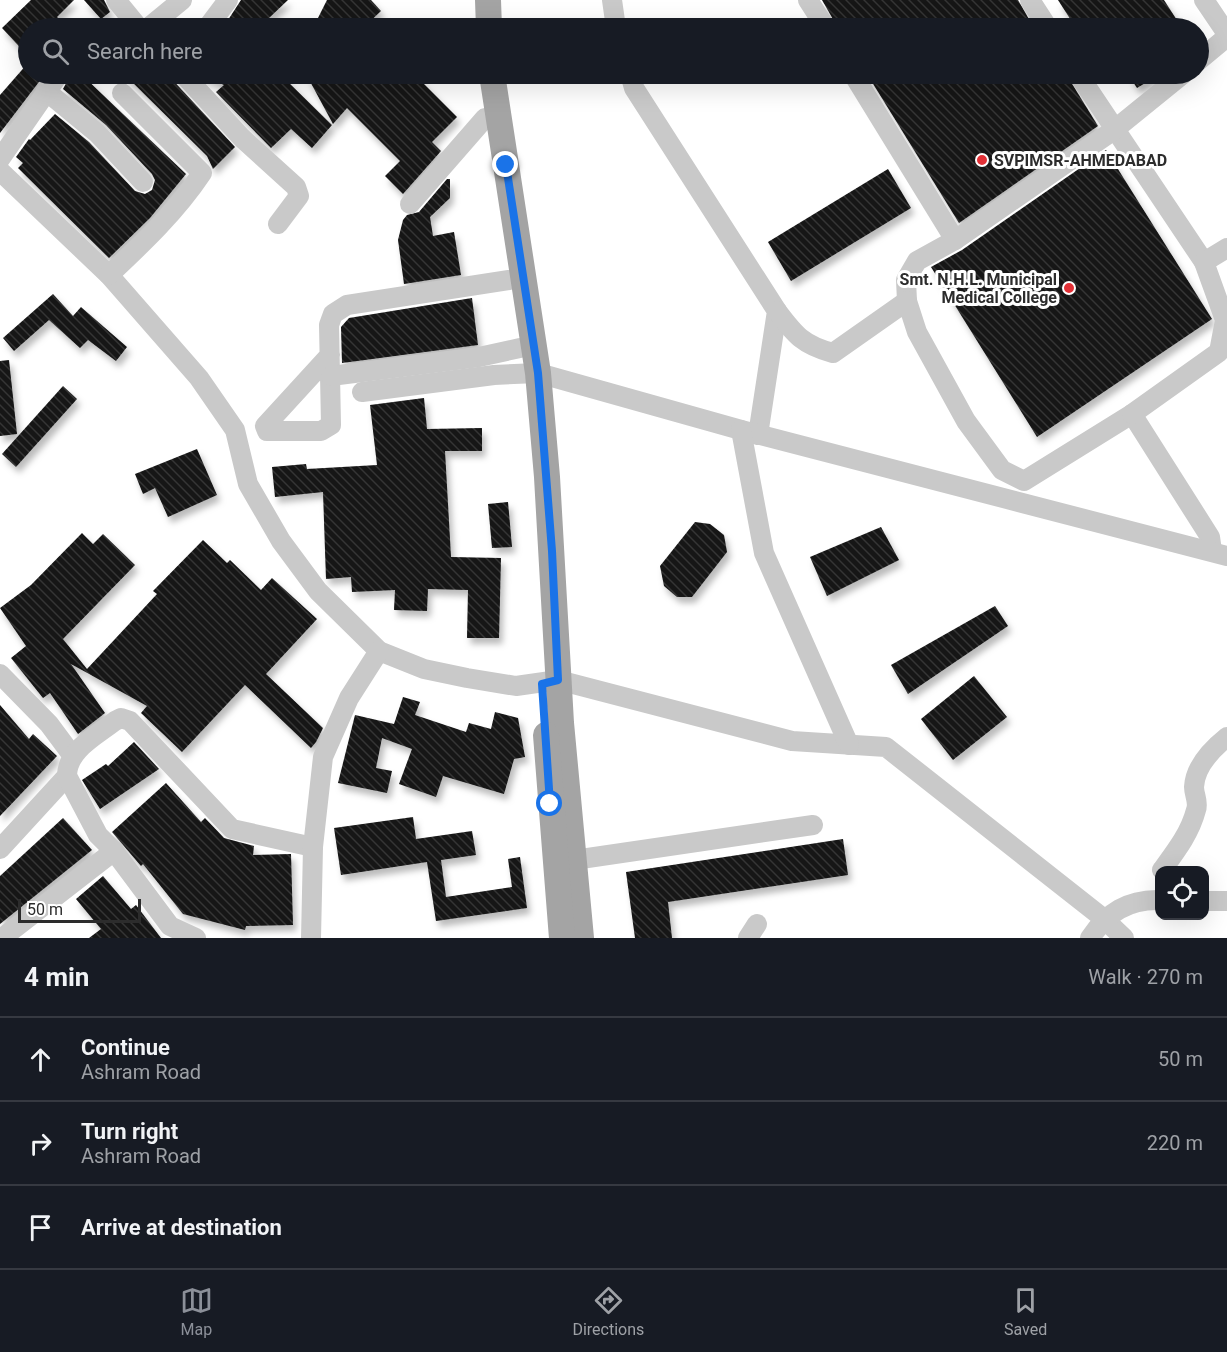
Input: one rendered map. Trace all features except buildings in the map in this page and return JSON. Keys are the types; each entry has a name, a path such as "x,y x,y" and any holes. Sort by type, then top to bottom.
{"main road":[{"path":"476,0 477,18"},
{"path":"488,0 489,18"},
{"path":"480,84 509,280 527,364 548,487 550,682 562,938"},
{"path":"493,84 527,364"},
{"path":"550,682 574,860 581,938"}],"street":[{"path":"116,0 131,18"},
{"path":"160,18 182,0"},
{"path":"214,18 228,0"},
{"path":"612,0 615,18"},
{"path":"808,0 820,18"},
{"path":"1030,0 1042,18"},
{"path":"1204,0 1227,36 1209,52"},
{"path":"0,159 51,84"},
{"path":"196,84 242,138 296,187 299,196 278,224"},
{"path":"633,84 777,311 794,333 810,347 833,353 907,301"},
{"path":"859,84 955,240"},
{"path":"1084,84 1114,130 1204,262 1226,320 1219,352 1132,414 1024,482 1002,470 966,421 917,332 907,301 906,280 917,261 955,240 1114,130 1171,84"},
{"path":"46,91 97,133 143,182"},
{"path":"109,275 152,236 187,196 202,173 122,93"},
{"path":"410,204 485,118"},
{"path":"0,171 109,275 199,378 234,430 248,484 287,549 318,591 379,651 424,669 516,686 550,682 792,741 886,747 1103,918 1124,938"},
{"path":"1204,262 1227,248"},
{"path":"330,355 265,429 270,433 328,428 332,420 330,321 339,309 347,305 509,280"},
{"path":"777,311 750,433 764,553 849,745"},
{"path":"331,376 479,357 527,364 750,433 1220,553"},
{"path":"362,392 527,364"},
{"path":"1132,414 1220,553"},
{"path":"311,938 313,847 323,757 349,698 379,651"},
{"path":"0,674 49,724 72,755"},
{"path":"196,938 170,926 114,850 98,835 66,776 72,755 115,721 122,718 130,721 232,829 313,847"},
{"path":"1165,866 1189,832 1198,807 1194,786 1203,762 1213,748 1227,737"},
{"path":"0,849 66,776"},
{"path":"574,860 813,825"},
{"path":"2,938 114,850"},
{"path":"1090,938 1103,918 1150,899"},
{"path":"1209,901 1227,901"}],"place":[{"name":"SVPIMSR-AHMEDABAD","path":"982,160"},
{"name":"Smt. N.H.L. Municipal Medical College","path":"1069,288"}],"route":[{"path":"506,165 538,373 547,477 558,680 542,684 550,804"}]}
